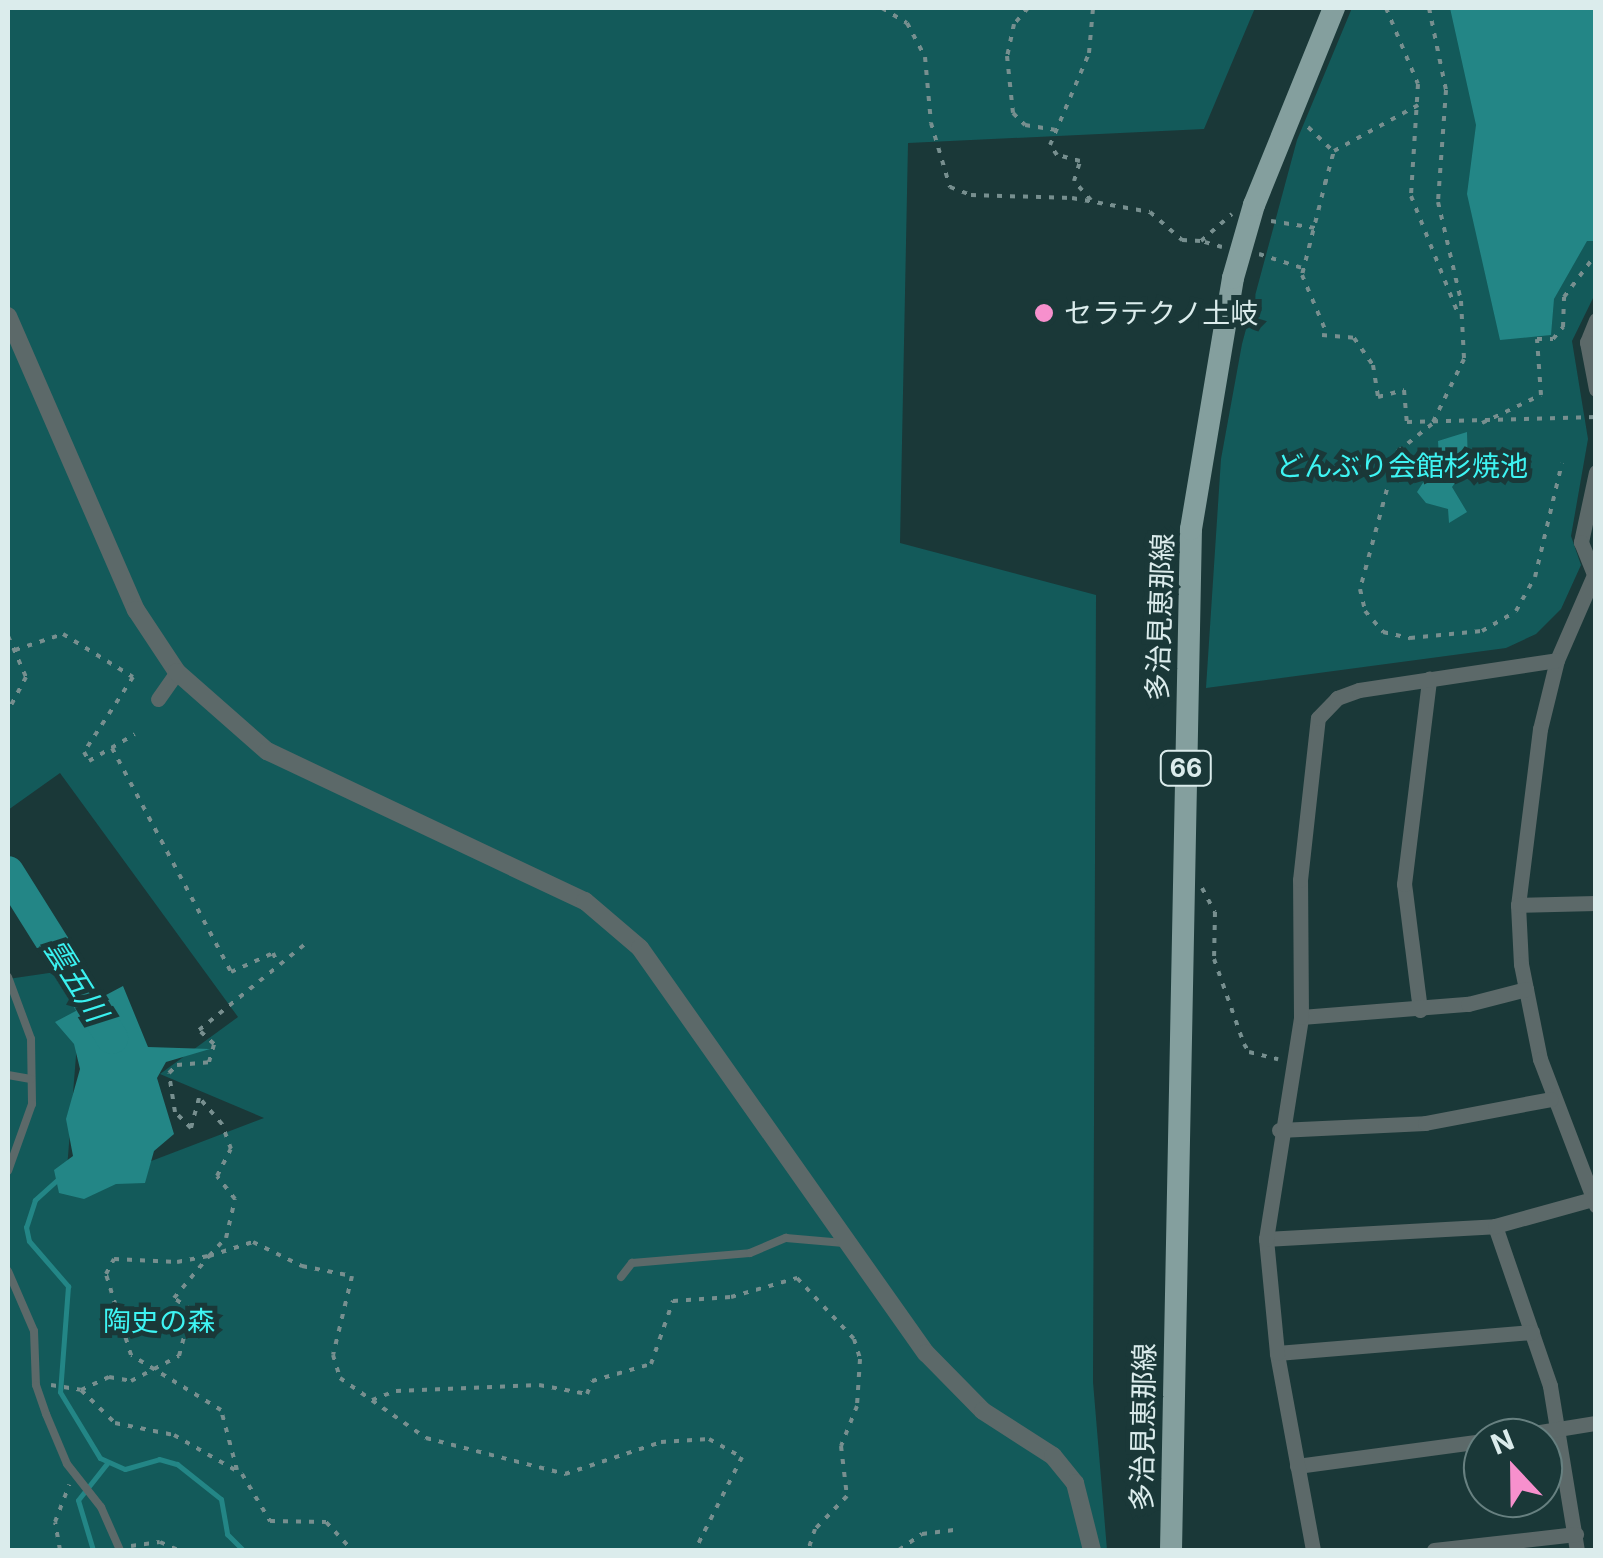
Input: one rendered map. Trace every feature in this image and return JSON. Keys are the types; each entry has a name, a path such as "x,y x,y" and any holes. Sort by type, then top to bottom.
{"main road":[{"name":"多治見恵那線","path":"1171,1550 1192,528 1233,278 1260,188 1334,8"}],"street":[{"path":"8,316 136,610 178,672 267,751 333,788 499,858 585,901 617,926 663,976 949,1380 1053,1456 1074,1482 1092,1550"},
{"path":"1596,320 1587,342 1596,389"},
{"path":"1266,1239 1495,1226 1594,1201 1551,1099 1526,990 1518,905 1530,774 1556,660 1593,595 1595,575 1581,542 1595,476"},
{"path":"1314,1550 1276,1353 1266,1239 1279,1130 1301,1017 1300,880 1318,718 1347,694 1556,660"},
{"path":"158,699 178,672"},
{"path":"1420,1010 1405,857 1429,680"},
{"path":"1518,905 1596,903"},
{"path":"1301,1017 1420,1010 1526,990"},
{"path":"1279,1130 1425,1123 1551,1099"},
{"path":"1495,1226 1557,1418"},
{"path":"1276,1353 1532,1332"},
{"path":"1563,1429 1596,1423"},
{"path":"1297,1466 1463,1444"},
{"path":"1434,1550 1576,1542 1563,1451"}],"lane":[{"path":"8,977 30,1039 28,1127 8,1171"},
{"path":"8,1075 30,1079"},
{"path":"621,1276 632,1263 750,1253 786,1238 849,1242"},
{"path":"8,1272 34,1330 36,1385 46,1414 77,1479 110,1522 120,1550"}],"path":[{"path":"882,8 907,23 925,57 931,123 950,187 971,195 1090,200"},
{"path":"1028,8 1014,24 1008,56 1013,113 1025,125 1055,130"},
{"path":"1093,8 1089,53 1050,150 1080,161 1074,180 1096,206 1150,212 1182,240 1224,248"},
{"path":"1386,8 1418,84 1411,196 1461,318"},
{"path":"1428,8 1446,90 1438,202 1461,318 1464,359 1432,424 1397,452 1360,589 1365,611 1383,632 1410,638 1482,631 1516,610 1535,577 1562,464"},
{"path":"1418,105 1334,152 1302,287 1325,334 1354,338 1373,364 1378,397 1404,390 1407,422 1428,417 1432,424"},
{"path":"1300,122 1334,152"},
{"path":"1200,241 1230,214 1248,217"},
{"path":"1266,220 1321,229"},
{"path":"1259,254 1304,268"},
{"path":"1482,424 1541,395 1537,339 1553,339 1564,327 1564,297 1596,254"},
{"path":"1432,424 1596,416"},
{"path":"15,650 63,634 133,677 84,752 89,761 135,734"},
{"path":"8,636 26,677 8,711"},
{"path":"112,748 231,972 273,954 278,962"},
{"path":"1196,885 1212,899 1214,959 1244,1044 1261,1057 1292,1062"},
{"path":"80,1390 109,1377 131,1381 154,1373 179,1356 191,1310 174,1298 226,1238 235,1199 217,1176 230,1149 222,1124 198,1098 192,1128 175,1112 169,1073 177,1065 210,1062 214,1044 199,1030 249,995 278,962 304,944"},
{"path":"352,1550 326,1522 270,1521 237,1470 221,1410 154,1373 131,1355 106,1274 114,1259 177,1262 253,1242 302,1266 352,1276 333,1355 340,1378 426,1438 564,1474 662,1442 709,1439 742,1456 695,1550"},
{"path":"371,1400 396,1391 539,1386 587,1394 592,1381 651,1364 673,1301 732,1297 784,1276 797,1278 854,1339 860,1359 856,1406 841,1446 847,1496 814,1529 808,1550"},
{"path":"48,1385 80,1390 115,1422 156,1427 237,1470"},
{"path":"60,1550 58,1501 77,1479"},
{"path":"8,1488 8,1497"},
{"path":"899,1550 922,1534 954,1530"},
{"path":"120,1550 160,1542 178,1550"},
{"path":"317,1550 330,1550"}],"green space":[{"name":"陶史の森","path":"8,8 1255,8 1204,129 908,143 900,543 1096,595 1093,1382 1107,1550 8,1550 8,979 83,968 65,1194 264,1118 160,1074 238,1017 60,773 8,810"},
{"name":"どんぶり会館杉焼池","path":"1352,8 1595,8 1595,294 1572,341 1588,439 1571,536 1581,565 1561,609 1536,634 1506,648 1206,688 1221,459 1242,344 1297,140"}],"shaded area":[{"path":"1450,8 1595,8 1595,241 1587,241 1554,299 1551,335 1500,340 1467,194 1476,125"},
{"path":"1467,432 1468,465 1452,487 1467,512 1449,523 1448,509 1426,503 1417,492 1439,458 1438,441"},
{"path":"123,986 148,1047 210,1049 166,1062 157,1078 174,1134 154,1151 145,1183 116,1184 84,1199 59,1193 54,1170 73,1156 66,1119 80,1069 74,1044 55,1022"}],"waterway":[{"name":"雲五川","path":"8,872 112,1038"},
{"path":"57,1180 35,1200 26,1227 29,1241 68,1286 60,1392 100,1458 125,1469 159,1459 177,1464 221,1499 227,1534 243,1550"},
{"path":"93,1550 78,1500 108,1462"}],"place":[{"name":"セラテクノ土岐","path":"1044,313"}]}
